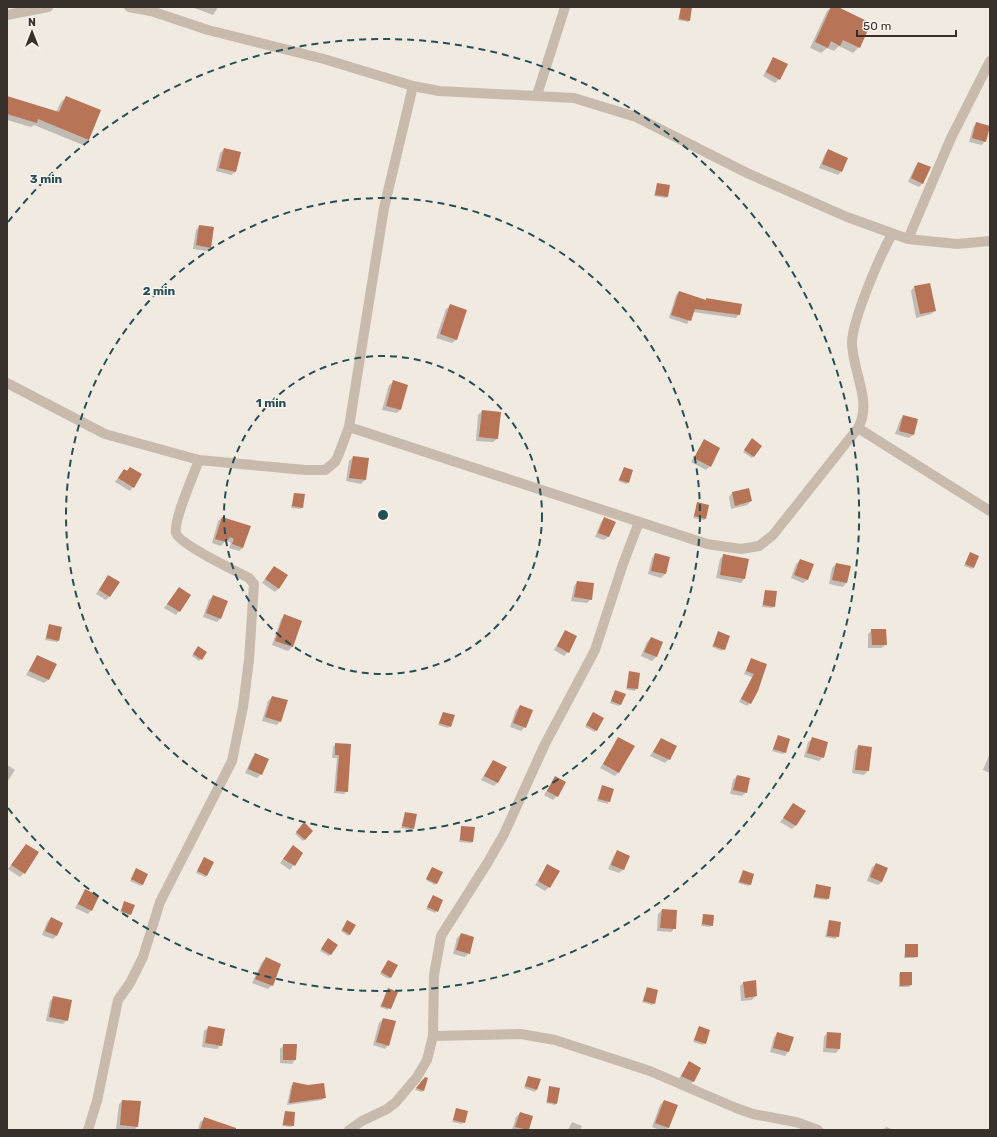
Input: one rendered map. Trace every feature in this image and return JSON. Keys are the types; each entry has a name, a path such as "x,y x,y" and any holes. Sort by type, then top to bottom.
{"street":[{"path":"8,16 48,7"},
{"path":"129,7 151,11 208,30 324,59 413,86 439,91 574,98 636,117 747,173 847,217 892,234 908,239 957,244 990,241"},
{"path":"538,95 565,7"},
{"path":"908,239 952,138 990,61"},
{"path":"7,383 105,434 199,460 305,470 325,470 335,462 349,427 384,208 413,86"},
{"path":"349,427 707,544 740,548 759,546 773,535 858,428 863,419 865,408 855,369 852,341 859,314 883,250 892,234"},
{"path":"858,428 990,512"},
{"path":"88,1130 97,1101 118,1000 130,983 144,956 160,902 205,811 228,770 234,750 242,707 249,660 254,584 249,578 179,539 176,534 176,522 199,460"},
{"path":"349,1130 362,1121 387,1109 396,1102 417,1077 427,1060 432,1036 434,975 441,936 488,862 545,744 595,650 623,564 639,522"},
{"path":"432,1036 521,1034 555,1040 650,1071 753,1114 796,1122 818,1130"}],"building":[{"path":"681,7 692,7 690,21 679,19"},
{"path":"831,7 838,7 871,23 860,48 843,40 840,46 831,41 828,48 815,42"},
{"path":"773,57 788,64 780,80 766,72"},
{"path":"7,96 59,112 66,96 101,110 89,140 38,119 37,123 7,114"},
{"path":"976,122 990,126 986,142 972,138"},
{"path":"224,148 241,152 236,172 219,168"},
{"path":"828,149 848,158 842,172 822,164"},
{"path":"918,162 931,167 923,184 911,178"},
{"path":"657,183 670,185 668,197 655,195"},
{"path":"199,225 214,227 211,248 196,245"},
{"path":"930,283 936,311 920,314 914,286"},
{"path":"679,291 706,300 706,298 742,304 740,315 695,309 691,321 671,315"},
{"path":"450,304 467,310 457,340 440,334"},
{"path":"393,380 408,385 401,410 386,406"},
{"path":"482,410 501,412 498,439 479,437"},
{"path":"903,415 918,419 914,435 899,431"},
{"path":"752,438 762,446 754,457 744,450"},
{"path":"704,439 720,448 711,467 694,458"},
{"path":"353,456 369,458 366,480 349,478"},
{"path":"130,467 142,474 134,488 118,478 124,469 127,471"},
{"path":"624,467 633,470 629,483 619,480"},
{"path":"749,488 752,501 735,506 732,492"},
{"path":"294,493 305,494 303,508 292,506"},
{"path":"697,502 709,505 706,519 694,516"},
{"path":"222,517 251,526 243,548 232,544 234,539 230,537 226,542 215,539"},
{"path":"604,517 616,522 609,537 598,533"},
{"path":"970,552 979,556 974,568 965,564"},
{"path":"655,553 670,557 666,574 651,571"},
{"path":"723,554 749,559 745,579 720,575"},
{"path":"800,559 814,564 808,580 794,575"},
{"path":"836,563 851,566 847,583 832,580"},
{"path":"274,566 288,575 279,589 265,579"},
{"path":"108,575 120,582 110,597 99,590"},
{"path":"577,581 594,583 592,600 574,597"},
{"path":"179,587 191,595 180,612 167,604"},
{"path":"765,590 777,591 775,607 763,605"},
{"path":"213,595 228,601 221,619 206,613"},
{"path":"284,614 302,621 293,647 275,641"},
{"path":"49,624 62,627 59,641 46,638"},
{"path":"871,629 886,629 887,645 872,645"},
{"path":"565,630 577,636 569,653 557,646"},
{"path":"718,631 730,636 725,650 713,646"},
{"path":"651,637 663,642 657,657 644,652"},
{"path":"198,646 207,652 202,660 193,654"},
{"path":"37,655 57,664 49,680 29,671"},
{"path":"751,658 767,664 758,691 751,704 741,699 754,674 746,671"},
{"path":"629,671 640,673 638,689 627,688"},
{"path":"615,690 626,694 621,705 611,701"},
{"path":"272,696 288,700 281,722 265,717"},
{"path":"520,705 533,710 526,728 513,723"},
{"path":"443,712 455,715 451,727 439,723"},
{"path":"593,712 604,718 597,731 586,725"},
{"path":"778,735 790,739 786,753 773,749"},
{"path":"618,737 635,746 619,773 603,764"},
{"path":"812,737 828,742 824,758 807,753"},
{"path":"661,738 677,746 670,760 653,752"},
{"path":"335,743 351,744 348,792 336,791 339,755 335,755"},
{"path":"858,745 872,747 869,771 855,770"},
{"path":"255,753 269,759 262,775 248,769"},
{"path":"493,760 507,767 498,783 484,776"},
{"path":"737,775 750,778 747,793 733,790"},
{"path":"555,776 566,782 558,797 547,791"},
{"path":"602,785 614,789 610,802 598,799"},
{"path":"793,803 806,811 796,826 783,818"},
{"path":"405,812 417,814 414,829 402,826"},
{"path":"304,822 313,831 305,840 296,832"},
{"path":"461,826 475,827 473,842 460,840"},
{"path":"26,844 39,852 25,874 11,865"},
{"path":"293,845 303,853 295,866 283,859"},
{"path":"617,850 630,856 624,870 611,865"},
{"path":"204,857 214,862 207,876 197,871"},
{"path":"876,863 888,868 882,882 870,877"},
{"path":"547,864 560,871 550,888 538,881"},
{"path":"432,867 443,872 437,884 426,879"},
{"path":"136,868 148,874 143,885 131,879"},
{"path":"743,870 754,874 751,885 739,882"},
{"path":"816,884 831,887 829,899 814,897"},
{"path":"85,889 99,896 92,911 78,904"},
{"path":"433,895 443,900 438,912 427,907"},
{"path":"124,901 135,905 131,915 121,911"},
{"path":"662,909 677,910 676,929 660,928"},
{"path":"703,914 714,915 713,926 702,924"},
{"path":"51,917 63,923 57,936 45,931"},
{"path":"347,920 356,925 350,935 342,930"},
{"path":"829,920 841,922 839,937 827,936"},
{"path":"461,933 474,937 470,954 456,950"},
{"path":"328,938 338,945 331,955 321,949"},
{"path":"905,944 918,944 918,957 905,957"},
{"path":"266,957 281,964 273,986 255,979"},
{"path":"388,960 398,965 391,978 381,972"},
{"path":"900,972 912,972 912,985 900,986"},
{"path":"756,980 757,996 745,998 743,982"},
{"path":"647,987 658,990 655,1004 643,1001"},
{"path":"388,988 398,992 391,1009 381,1006"},
{"path":"53,996 72,1000 68,1021 49,1017"},
{"path":"383,1018 396,1021 389,1046 376,1042"},
{"path":"208,1026 225,1029 222,1046 205,1043"},
{"path":"699,1026 710,1030 706,1044 694,1040"},
{"path":"777,1032 794,1037 789,1052 773,1048"},
{"path":"827,1032 841,1033 840,1049 826,1048"},
{"path":"283,1044 297,1044 296,1060 283,1060"},
{"path":"689,1061 701,1068 694,1082 681,1076"},
{"path":"528,1076 541,1079 537,1090 525,1086"},
{"path":"425,1077 428,1078 424,1091 416,1088"},
{"path":"293,1082 308,1085 324,1083 326,1098 289,1103"},
{"path":"549,1086 560,1088 557,1104 547,1102"},
{"path":"122,1100 141,1101 138,1127 120,1125"},
{"path":"664,1100 678,1105 669,1128 655,1123"},
{"path":"456,1108 468,1111 465,1123 453,1120"},
{"path":"285,1111 295,1112 294,1126 283,1125"},
{"path":"520,1112 533,1116 529,1130 515,1127"},
{"path":"204,1117 236,1128 236,1130 200,1130"}]}
